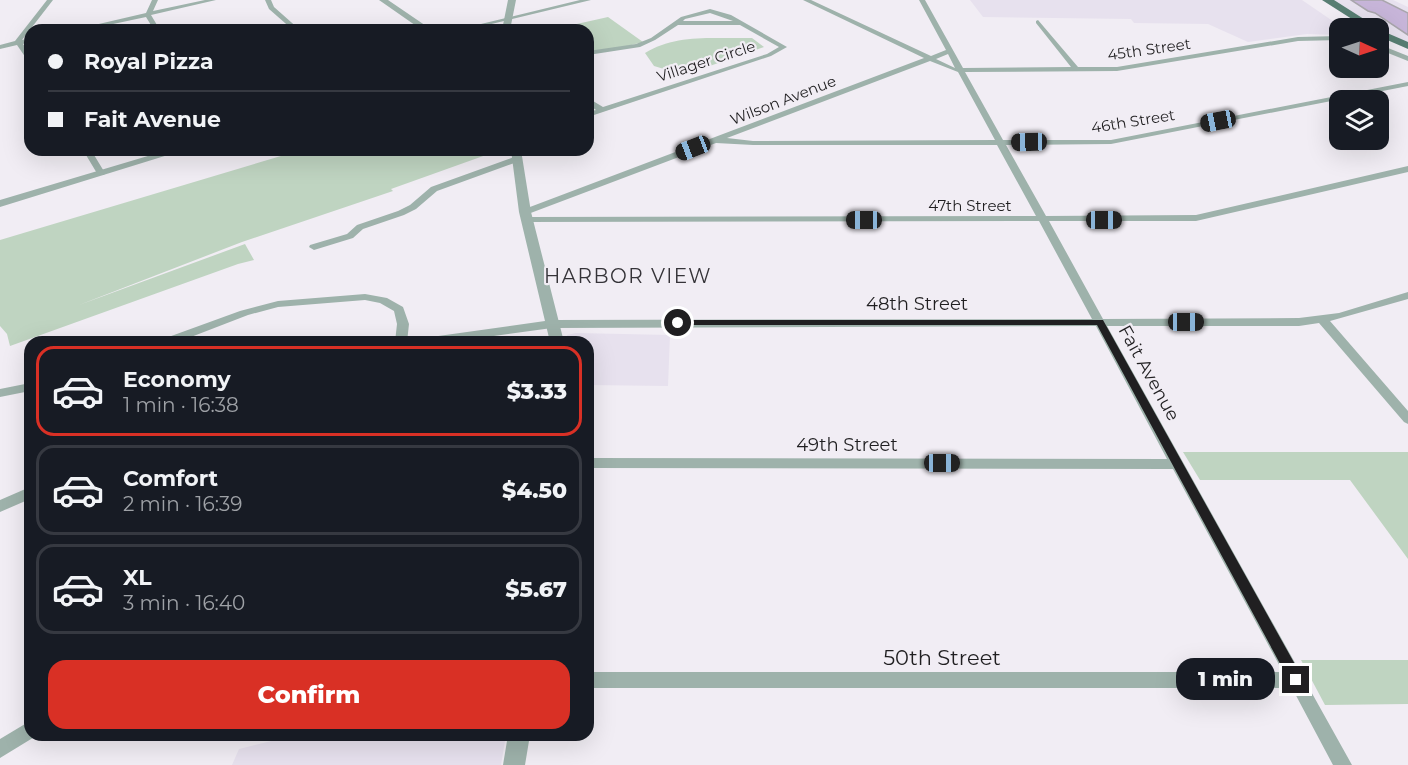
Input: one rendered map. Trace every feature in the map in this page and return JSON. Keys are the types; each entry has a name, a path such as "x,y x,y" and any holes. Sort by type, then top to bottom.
{"main road":[{"path":"1313,0 1340,17"},
{"path":"1326,0 1356,18"},
{"path":"1389,42 1408,49"}],"street":[{"path":"31,24 50,0"},
{"path":"152,24 148,15 155,0"},
{"path":"105,24 213,0"},
{"path":"268,0 269,6 290,24"},
{"path":"383,0 419,24"},
{"path":"507,24 512,0"},
{"path":"482,24 588,0"},
{"path":"806,0 955,70 960,70"},
{"name":"Fait Avenue","path":"922,0 1342,765"},
{"name":"Villager Circle","path":"594,52 638,46 687,17 710,11 721,13 741,23 782,45 783,50 594,113"},
{"path":"1038,22 1077,70"},
{"name":"Villager Circle","path":"677,23 741,23"},
{"path":"19,42 24,33"},
{"name":"45th Street","path":"960,70 1130,68 1298,39 1329,38"},
{"path":"0,47 24,41"},
{"path":"19,42 24,50"},
{"path":"1389,44 1408,58"},
{"name":"Wilson Avenue","path":"526,216 714,140 950,51"},
{"name":"46th Street","path":"714,140 753,142 1111,142 1408,84"},
{"path":"594,104 602,110"},
{"path":"91,156 101,173"},
{"path":"0,204 159,156"},
{"path":"314,247 350,236 360,227 401,213 413,207 434,189 511,156"},
{"path":"516,156 526,216 555,336"},
{"name":"47th Street","path":"526,216 1196,218 1408,170"},
{"name":"48th Street","path":"467,336 552,324 1279,322 1323,320 1408,295"},
{"path":"184,336 263,308 301,302 365,297 383,300 399,309 403,324 402,336"},
{"path":"1323,320 1408,419"},
{"path":"0,393 24,388"},
{"name":"49th Street","path":"594,463 1178,464"},
{"path":"0,506 24,495"},
{"name":"50th Street","path":"594,680 1296,680"},
{"path":"0,749 24,734"},
{"path":"514,765 518,741"}],"shaded area":[{"path":"970,0 1302,0 1329,18 1329,35 1307,34 1248,42 1208,24 1134,23 1131,19 983,17"},
{"path":"1333,0 1393,0 1408,7 1408,43 1389,34 1389,18 1360,18"},
{"path":"576,333 670,335 668,386 594,385 594,336 567,335"},
{"path":"272,741 505,741 501,765 232,765 239,749"}],"green space":[{"path":"608,17 643,42 620,48 594,50 594,24 577,24"},
{"path":"697,38 752,38 764,47 684,75 654,66 645,53 670,42"},
{"path":"281,156 483,156 391,189 393,191 242,242 79,305 245,244 254,260 38,336 24,336 24,341 10,346 7,334 0,326 0,240"},
{"path":"1183,452 1408,452 1408,559 1350,480 1200,480"},
{"path":"1301,660 1408,660 1408,704 1325,705"}],"building":[{"path":"1351,0 1382,0 1408,13 1408,35 1389,22 1389,18 1382,18"}],"district":[{"name":"HARBOR VIEW","path":"628,276"}],"route":[{"path":"678,323 1100,322 1296,680"}]}
